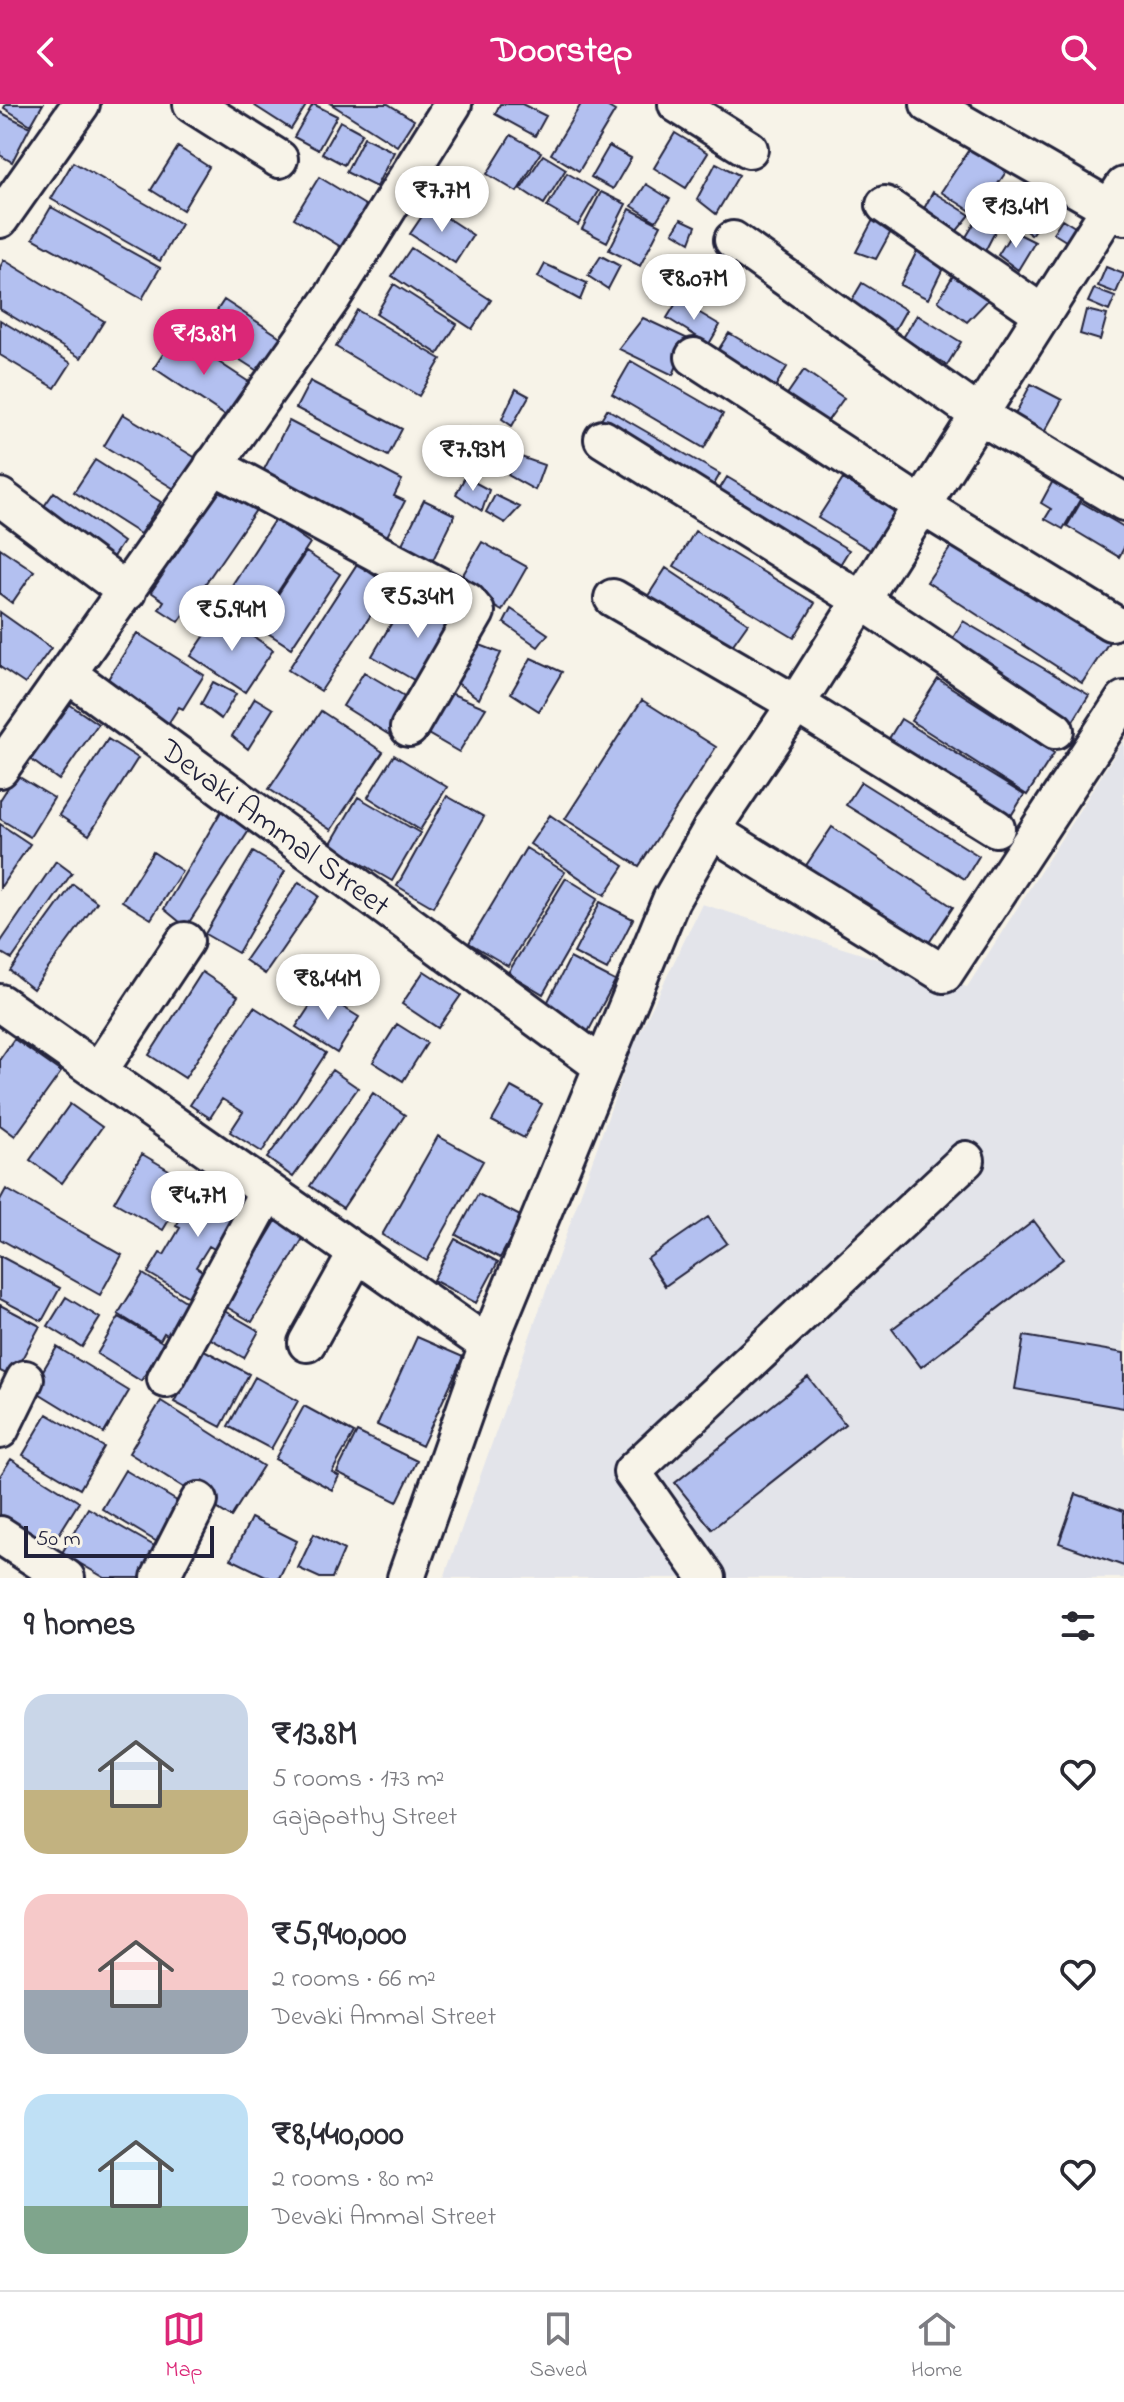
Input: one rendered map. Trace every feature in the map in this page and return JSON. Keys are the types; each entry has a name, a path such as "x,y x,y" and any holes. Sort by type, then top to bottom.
{"street":[{"path":"0,219 81,104"},
{"path":"192,104 279,159"},
{"path":"0,769 332,298 453,104"},
{"path":"677,104 749,149"},
{"path":"406,1578 488,1345 671,900 711,830 796,704 1043,314 1119,203 929,104"},
{"path":"885,205 1043,314"},
{"path":"733,240 979,415 1124,502"},
{"path":"694,357 922,506 1111,622"},
{"path":"603,439 861,600 1055,730"},
{"path":"213,465 467,601 476,612 409,728"},
{"path":"0,497 127,592"},
{"path":"613,598 796,704 996,828"},
{"name":"Devaki Ammal Street","path":"68,674 602,1066"},
{"path":"711,830 944,974 1124,700"},
{"path":"98,1072 185,941"},
{"path":"0,1003 488,1345"},
{"path":"707,1578 632,1472 966,1160"},
{"path":"166,1379 268,1191"},
{"path":"307,1343 357,1253"},
{"path":"0,1430 25,1379"},
{"path":"160,1578 199,1501"},
{"path":"0,1535 66,1578"}],"shaded area":[{"path":"1124,740 1124,1578 444,1578 632,1049 702,904 967,987"}],"building":[{"path":"6,104 43,104 31,125 4,108"},
{"path":"256,104 307,104 291,129"},
{"path":"313,104 337,116 318,150 294,137"},
{"path":"331,104 388,104 414,120 397,146"},
{"path":"500,104 522,104 546,116 535,136 495,114"},
{"path":"581,104 603,104 615,111 579,171 551,154"},
{"path":"0,112 30,127 12,162 0,155"},
{"path":"340,121 362,133 344,165 322,153"},
{"path":"675,133 708,153 686,188 654,168"},
{"path":"511,135 541,152 517,192 487,174"},
{"path":"364,137 394,152 376,187 346,172"},
{"path":"974,142 1010,166 977,215 941,192"},
{"path":"609,146 631,158 613,189 591,177"},
{"path":"178,147 209,167 183,210 151,190"},
{"path":"543,155 566,169 544,204 521,189"},
{"path":"73,162 181,224 160,261 51,199"},
{"path":"716,163 739,175 716,214 697,199"},
{"path":"567,173 598,191 578,225 547,207"},
{"path":"319,177 375,211 351,253 294,218"},
{"path":"1034,179 1048,186 1035,207 1024,199"},
{"path":"646,184 670,199 656,221 632,206"},
{"path":"601,192 626,204 607,242 582,229"},
{"path":"933,192 970,215 951,238 920,216"},
{"path":"429,206 473,235 455,263 410,234"},
{"path":"51,207 160,268 142,299 33,238"},
{"path":"1028,207 1044,216 1031,235 1018,225"},
{"path":"630,209 661,225 640,266 609,250"},
{"path":"875,216 894,226 876,259 856,252"},
{"path":"681,219 696,226 690,242 673,232"},
{"path":"977,219 998,226 983,255 963,242"},
{"path":"1062,219 1078,229 1069,243 1053,233"},
{"path":"1013,231 1035,242 1018,270 998,255"},
{"path":"411,248 491,300 472,329 392,276"},
{"path":"674,251 684,255 667,285 660,280"},
{"path":"917,251 946,262 928,299 900,285"},
{"path":"601,256 620,266 608,289 588,276"},
{"path":"4,260 104,321 81,358 0,309 0,267"},
{"path":"545,264 587,283 580,300 538,277"},
{"path":"1106,267 1124,274 1116,293 1098,286"},
{"path":"954,274 992,296 967,322 938,301"},
{"path":"862,283 906,310 893,333 849,305"},
{"path":"394,284 457,324 438,354 376,314"},
{"path":"1094,289 1115,297 1109,311 1088,302"},
{"path":"224,300 282,338 259,372 201,335"},
{"path":"678,300 720,325 709,344 667,318"},
{"path":"357,310 441,359 419,396 336,347"},
{"path":"1086,310 1107,315 1100,340 1080,334"},
{"path":"917,315 961,342 947,365 903,338"},
{"path":"643,318 688,339 673,375 619,349"},
{"path":"0,320 71,363 55,388 0,355"},
{"path":"729,333 787,367 775,387 717,352"},
{"path":"176,334 255,386 232,420 154,368"},
{"path":"631,361 723,414 704,448 612,394"},
{"path":"804,370 844,398 824,426 784,399"},
{"path":"310,381 402,429 388,456 296,408"},
{"path":"1031,384 1062,400 1040,440 1010,424"},
{"path":"516,389 529,396 512,426 502,419"},
{"path":"607,409 720,474 708,495 595,429"},
{"path":"123,414 201,461 181,493 104,446"},
{"path":"289,421 402,480 394,496 405,501 381,548 257,483"},
{"path":"469,428 498,439 490,463 461,449"},
{"path":"518,456 544,465 535,490 508,475"},
{"path":"95,460 161,502 140,534 74,492"},
{"path":"465,477 489,490 482,511 456,494"},
{"path":"727,477 849,550 835,573 713,500"},
{"path":"1055,477 1084,493 1063,529 1045,519 1051,509 1041,503"},
{"path":"843,479 896,511 872,551 818,518"},
{"path":"223,484 258,507 179,622 159,609 164,601 151,592 164,573 156,568 166,554 173,559"},
{"path":"54,492 123,542 108,564 38,515"},
{"path":"495,495 520,507 505,523 486,512"},
{"path":"424,500 455,515 427,572 396,556"},
{"path":"1081,502 1124,527 1124,548 1119,557 1067,526"},
{"path":"275,519 310,543 254,628 219,605"},
{"path":"695,531 815,603 794,638 674,566"},
{"path":"957,538 1111,639 1082,683 927,582"},
{"path":"482,542 527,567 502,611 457,585"},
{"path":"0,548 34,571 12,603 0,594"},
{"path":"306,552 340,574 291,648 257,626"},
{"path":"357,564 390,586 321,691 288,670"},
{"path":"666,568 748,623 727,653 646,599"},
{"path":"410,592 463,624 426,687 372,656"},
{"path":"511,609 548,634 538,647 504,623"},
{"path":"0,612 51,648 25,684 0,667"},
{"path":"220,613 273,650 245,692 191,656"},
{"path":"963,621 1089,695 1069,728 944,653"},
{"path":"137,633 204,675 183,709 179,707 166,727 103,687"},
{"path":"480,645 501,653 479,699 456,682"},
{"path":"531,658 562,672 539,711 511,693"},
{"path":"364,672 418,704 396,739 343,706"},
{"path":"938,679 1054,753 1027,795 911,721"},
{"path":"213,682 236,694 221,719 201,704"},
{"path":"450,693 486,708 459,752 428,734"},
{"path":"255,698 273,709 248,749 232,736"},
{"path":"642,700 716,747 639,866 565,819"},
{"path":"69,704 98,724 59,780 30,759"},
{"path":"321,711 383,752 331,830 269,789"},
{"path":"901,719 1024,795 1004,827 882,750"},
{"path":"108,739 138,758 89,835 59,815"},
{"path":"394,755 447,787 420,830 368,797"},
{"path":"16,775 54,798 30,837 0,819 0,800"},
{"path":"861,782 979,856 965,879 846,805"},
{"path":"447,796 484,817 433,907 397,886"},
{"path":"358,797 420,833 392,881 330,845"},
{"path":"222,810 250,829 186,927 164,909"},
{"path":"550,815 624,866 605,895 530,844"},
{"path":"0,824 30,844 0,888"},
{"path":"832,827 953,907 926,947 805,867"},
{"path":"526,848 565,872 508,966 469,943"},
{"path":"153,852 182,871 151,919 122,901"},
{"path":"253,852 285,871 238,953 205,934"},
{"path":"56,861 72,873 12,959 0,952 0,943"},
{"path":"566,878 598,898 543,994 508,973"},
{"path":"299,882 319,896 265,974 245,960"},
{"path":"73,884 97,902 33,989 10,971"},
{"path":"600,902 633,919 607,970 574,953"},
{"path":"570,958 615,981 588,1032 544,1009"},
{"path":"424,971 461,995 438,1028 402,1004"},
{"path":"202,972 238,996 185,1078 149,1055"},
{"path":"319,992 359,1017 337,1053 296,1027"},
{"path":"254,1007 326,1053 262,1152 230,1132 243,1112 222,1099 210,1118 190,1105"},
{"path":"397,1024 427,1043 403,1081 373,1062"},
{"path":"14,1039 61,1072 15,1136 0,1125 0,1059"},
{"path":"332,1070 358,1088 293,1177 267,1158"},
{"path":"511,1087 542,1104 524,1138 492,1121"},
{"path":"373,1093 405,1115 343,1208 310,1186"},
{"path":"70,1104 102,1127 62,1183 30,1160"},
{"path":"438,1136 483,1161 427,1261 382,1235"},
{"path":"142,1154 191,1183 163,1230 114,1202"},
{"path":"204,1178 238,1198 231,1208 245,1216 223,1254 209,1246 196,1267 210,1276 196,1301 148,1273 160,1253 164,1255 180,1228 176,1226"},
{"path":"6,1189 122,1255 100,1295 0,1239 0,1200"},
{"path":"478,1194 522,1217 500,1258 456,1235"},
{"path":"708,1217 727,1243 665,1286 647,1259"},
{"path":"276,1221 304,1237 252,1322 225,1306"},
{"path":"1034,1221 1063,1259 921,1367 892,1329"},
{"path":"455,1239 498,1262 476,1303 433,1280"},
{"path":"0,1256 60,1288 42,1321 0,1299"},
{"path":"143,1274 198,1309 178,1342 164,1333 160,1340 118,1314"},
{"path":"66,1297 100,1318 82,1347 48,1326"},
{"path":"0,1305 40,1326 12,1377 0,1371"},
{"path":"219,1308 259,1331 244,1358 204,1335"},
{"path":"119,1317 164,1343 141,1381 97,1354"},
{"path":"1024,1336 1124,1353 1124,1408 1015,1389"},
{"path":"417,1337 463,1357 422,1446 377,1425"},
{"path":"57,1347 129,1391 104,1433 32,1389"},
{"path":"202,1349 249,1374 221,1427 174,1402"},
{"path":"255,1377 298,1401 271,1449 228,1426"},
{"path":"808,1377 845,1424 712,1529 675,1483"},
{"path":"161,1401 263,1466 231,1517 129,1453"},
{"path":"304,1406 354,1433 332,1472 339,1476 332,1490 275,1459"},
{"path":"47,1414 104,1447 80,1489 23,1455"},
{"path":"357,1432 417,1461 397,1502 337,1472"},
{"path":"11,1459 79,1502 49,1550 0,1519 0,1476"},
{"path":"125,1470 192,1510 169,1549 102,1509"},
{"path":"1076,1494 1124,1511 1124,1566 1059,1543"},
{"path":"88,1508 158,1548 141,1578 105,1578 62,1553"},
{"path":"251,1518 297,1541 279,1578 270,1578 231,1559"},
{"path":"314,1534 344,1550 332,1578 320,1578 298,1568"}]}
